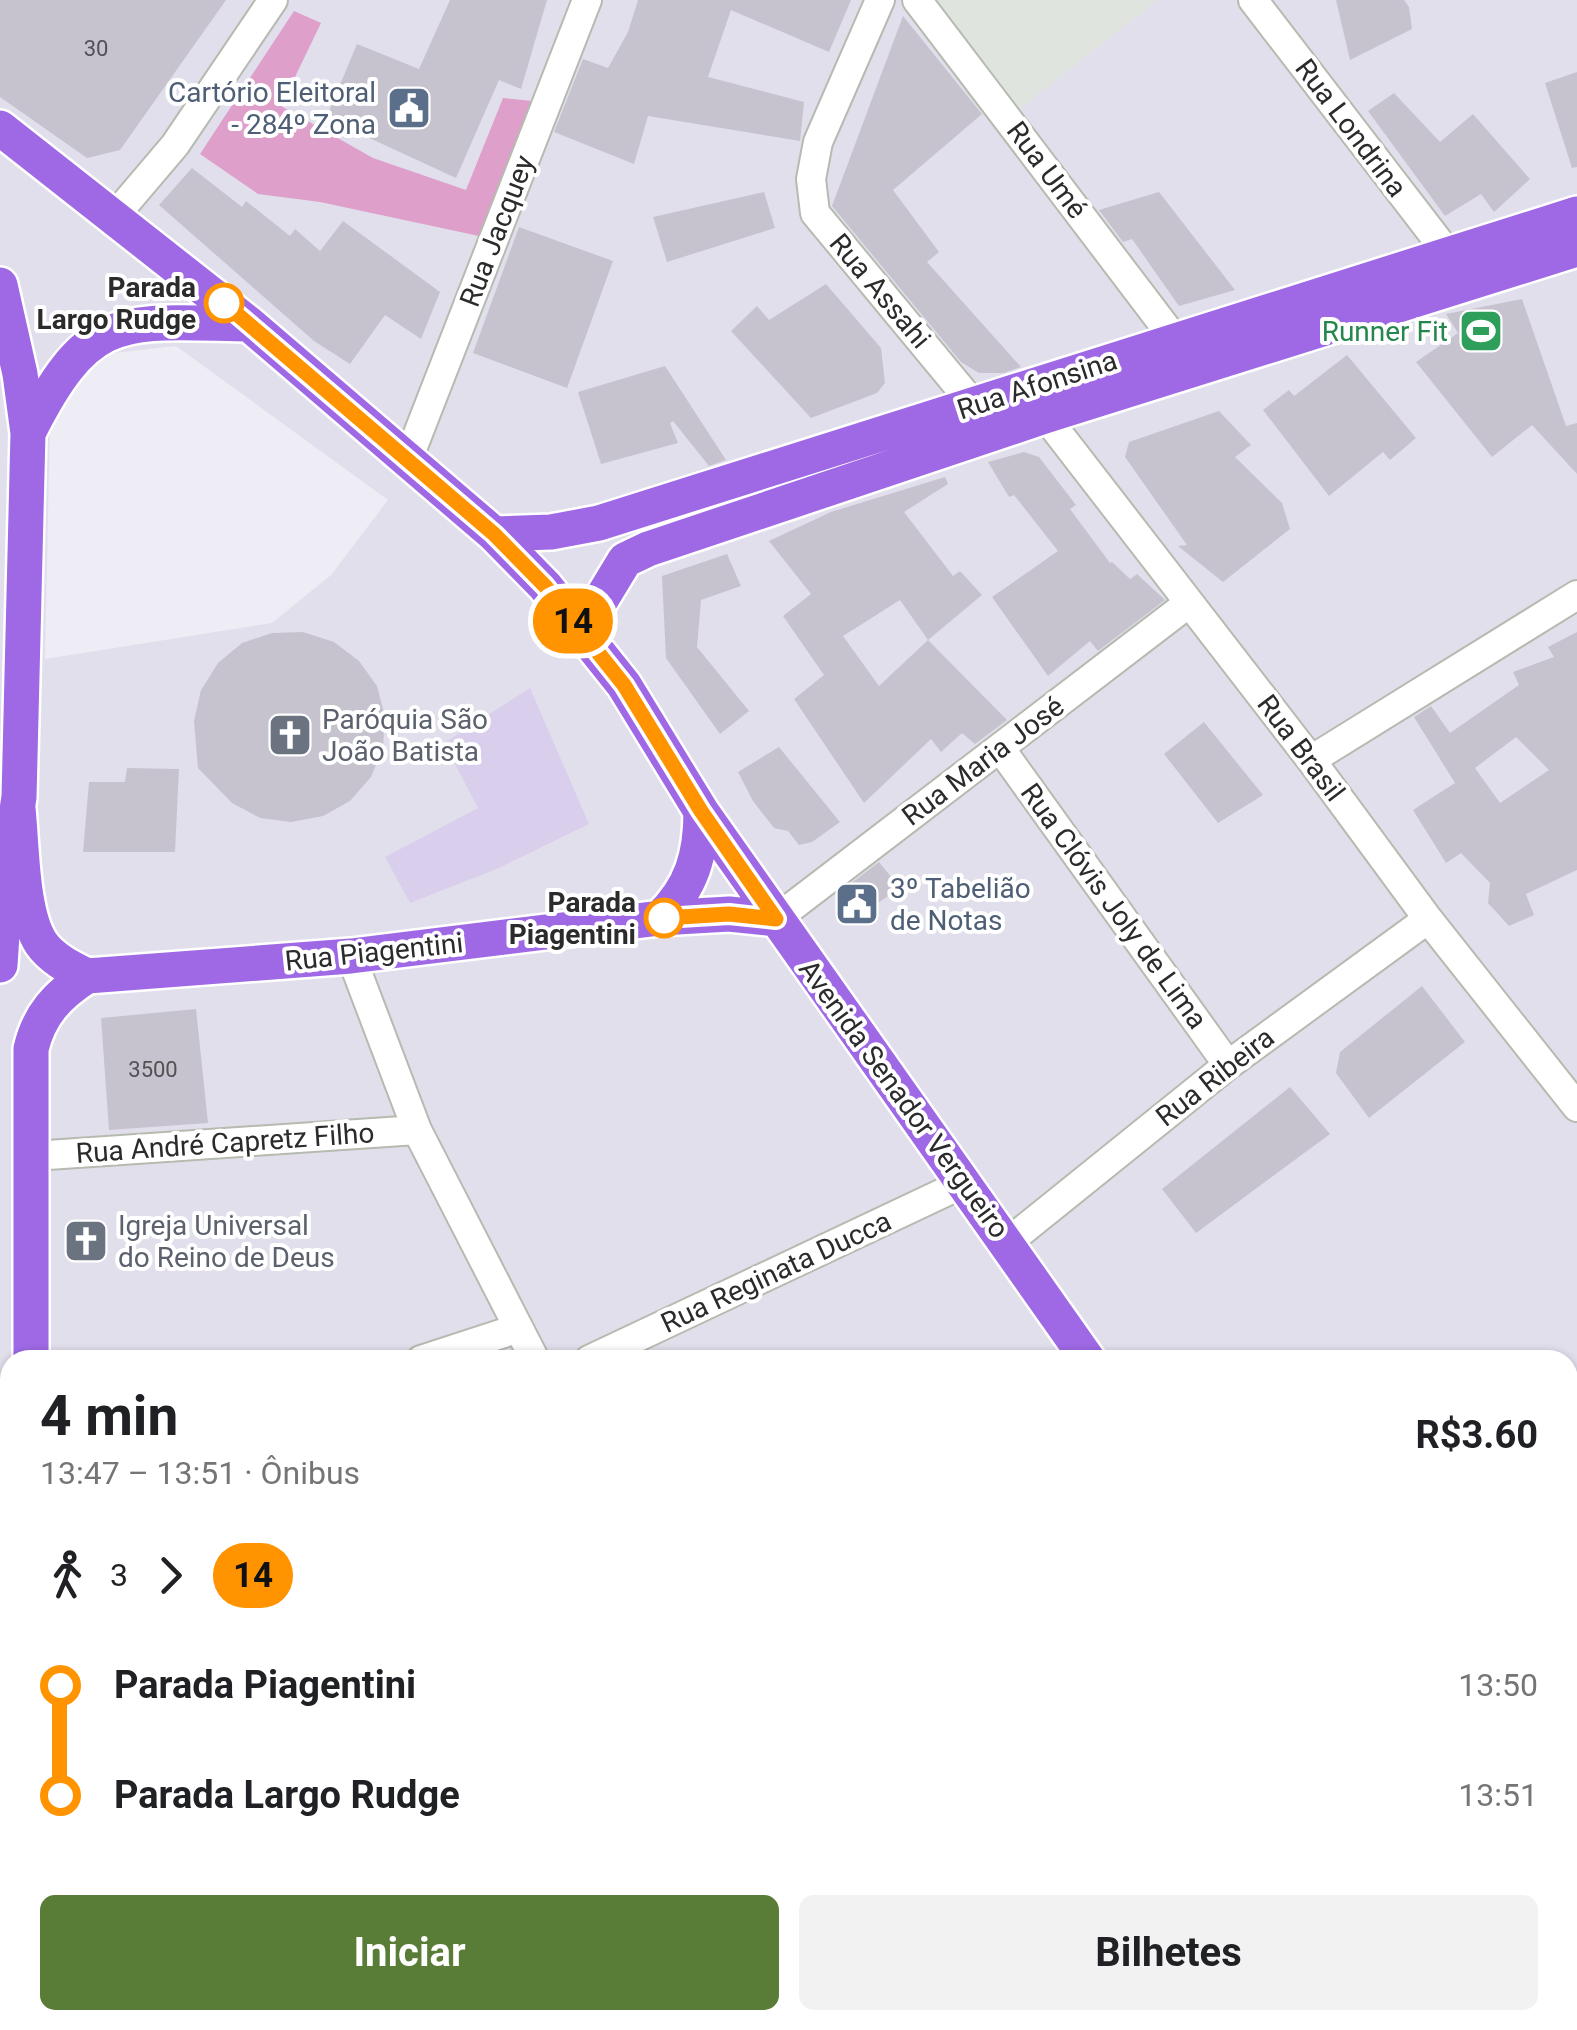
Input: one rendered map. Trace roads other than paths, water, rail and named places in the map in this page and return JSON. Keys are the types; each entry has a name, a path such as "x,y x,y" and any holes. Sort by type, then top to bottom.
{"main road":[{"name":"Avenida Senador Vergueiro","path":"0,128 248,324 494,534 545,586 624,685 701,811 1081,1350"},
{"name":"Rua Afonsina","path":"582,631 625,560 648,549 1035,402 1176,341 1577,214"},
{"name":"Rua Afonsina","path":"494,534 551,532 599,523 974,405 1035,402 1577,249"},
{"path":"0,284 10,374 28,433 12,801 0,966"},
{"path":"28,433 68,364 86,346 110,331 158,323 248,324"},
{"path":"12,801 29,911 40,942 65,965 87,976 66,990 36,1028 31,1049 31,1350"},
{"path":"660,918 689,882 701,837 701,811"},
{"name":"Rua Piagentini","path":"87,976 351,956 660,918 729,914 776,919"}],"street":[{"path":"114,218 174,145 273,0"},
{"name":"Rua Jacquey","path":"407,462 587,0"},
{"name":"Rua Assahi","path":"880,0 818,142 810,179 815,214 974,405"},
{"name":"Rua Umé","path":"917,0 1176,341"},
{"name":"Rua Londrina","path":"1253,0 1449,255"},
{"name":"Rua Brasil","path":"1035,402 1311,760 1428,919 1577,1107"},
{"path":"1311,760 1577,596"},
{"name":"Rua Maria José","path":"776,919 1189,603"},
{"name":"Rua Clóvis Joly de Lima","path":"1000,748 1228,1064"},
{"name":"Rua Ribeira","path":"1007,1243 1228,1064 1428,919"},
{"path":"351,956 417,1130 528,1350"},
{"name":"Rua André Capretz Filho","path":"33,1156 417,1130"},
{"name":"Rua Reginata Ducca","path":"610,1350 962,1184"},
{"path":"451,1350 516,1329"}],"place":[{"name":"Cartório Eleitoral - 284º Zona","path":"409,108"},
{"name":"Parada Largo Rudge","path":"224,303"},
{"name":"Runner Fit","path":"1481,331"},
{"name":"Paróquia São João Batista","path":"290,735"},
{"name":"3º Tabelião de Notas","path":"857,904"},
{"name":"Parada Piagentini","path":"664,918"},
{"name":"Igreja Universal do Reino de Deus","path":"86,1241"}]}
